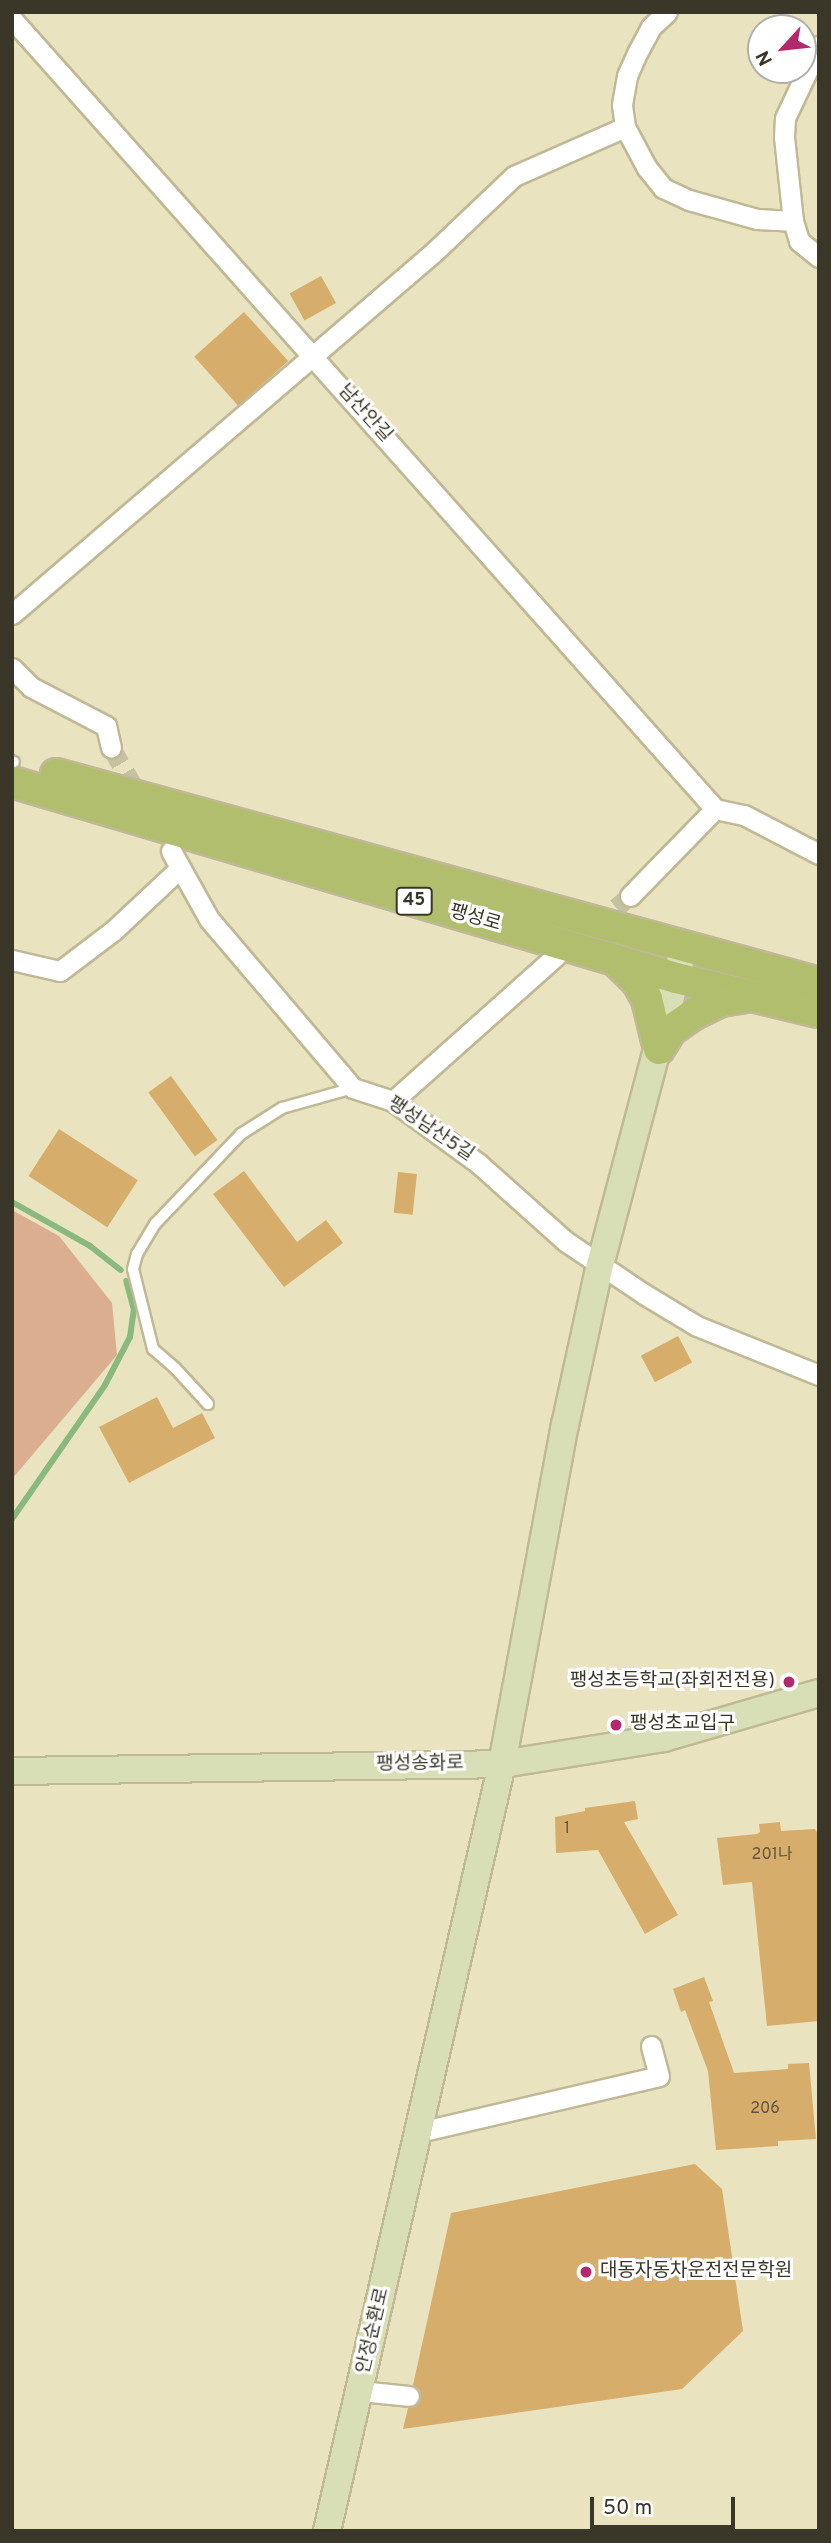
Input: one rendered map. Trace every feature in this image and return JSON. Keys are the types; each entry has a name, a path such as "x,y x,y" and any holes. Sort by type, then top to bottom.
{"main road":[{"name":"팽성로","path":"13,767 819,983"},
{"name":"팽성로","path":"13,767 615,960 676,978 819,1012"},
{"name":"안정순환로","path":"327,2531 502,1764 565,1425 600,1265 660,1049 685,946"},
{"path":"615,960 642,989 656,1023 660,1049"},
{"path":"660,1049 671,1030 702,1009 730,998 755,997"},
{"name":"팽성송화로","path":"12,1771 502,1764 664,1738 819,1693"}],"street":[{"path":"667,12 651,27 627,76 622,104 625,127 647,168 663,188 746,216 793,221"},
{"name":"남산안길","path":"12,19 715,809"},
{"path":"819,46 785,118 784,137 793,221 799,241 819,257"},
{"path":"12,614 435,251 514,176 625,127"},
{"path":"12,668 32,687 106,726 111,747"},
{"path":"630,896 715,809 744,816 819,854"},
{"path":"12,960 60,971 114,929 175,860 209,919 353,1087"},
{"path":"393,1101 557,955"},
{"name":"팽성남산5길","path":"353,1087 393,1101 478,1164 565,1241 697,1326 819,1375"},
{"path":"419,2132 659,2077 651,2046"},
{"path":"360,2391 409,2396"}],"lane":[{"path":"208,1404 175,1368 153,1349 133,1269 137,1254 155,1224 241,1134 282,1108 353,1087"}],"shaded area":[{"path":"12,1210 59,1236 112,1303 117,1355 12,1479"}],"building":[{"path":"321,276 336,303 305,321 290,293"},
{"path":"244,312 288,361 238,406 194,357"},
{"path":"171,1076 217,1140 195,1156 148,1092"},
{"path":"59,1129 138,1180 107,1227 29,1176"},
{"path":"244,1171 297,1242 326,1220 343,1243 284,1287 213,1194"},
{"path":"398,1172 417,1174 413,1215 394,1213"},
{"path":"678,1336 692,1362 655,1382 641,1356"},
{"path":"157,1397 173,1428 202,1413 215,1438 129,1483 99,1427"},
{"path":"635,1801 638,1819 624,1822 678,1915 645,1934 598,1850 556,1853 555,1817 585,1811 585,1808"},
{"path":"780,1822 781,1831 815,1829 819,1836 819,2021 767,2026 752,1882 723,1885 717,1838 757,1834 760,1832 759,1824"},
{"path":"704,1977 713,2001 709,2002 734,2073 788,2069 788,2064 809,2063 816,2139 778,2141 778,2146 716,2150 708,2071 685,2010 681,2012 673,1989"},
{"name":"대동자동차운전전문학원","path":"695,2164 722,2189 743,2331 682,2389 403,2429 408,2408 415,2407 421,2398 420,2390 413,2385 451,2213"}],"waterway":[{"path":"12,1202 90,1246 121,1270"},
{"path":"12,1519 105,1385 130,1337 134,1310 126,1281"}],"tunnel":[{"path":"111,747 143,802"},
{"path":"594,926 630,896"}],"place":[{"name":"팽성초등학교(좌회전전용)","path":"789,1682"},
{"name":"팽성초교입구","path":"616,1725"},
{"name":"대동자동차운전전문학원","path":"586,2272"}]}
